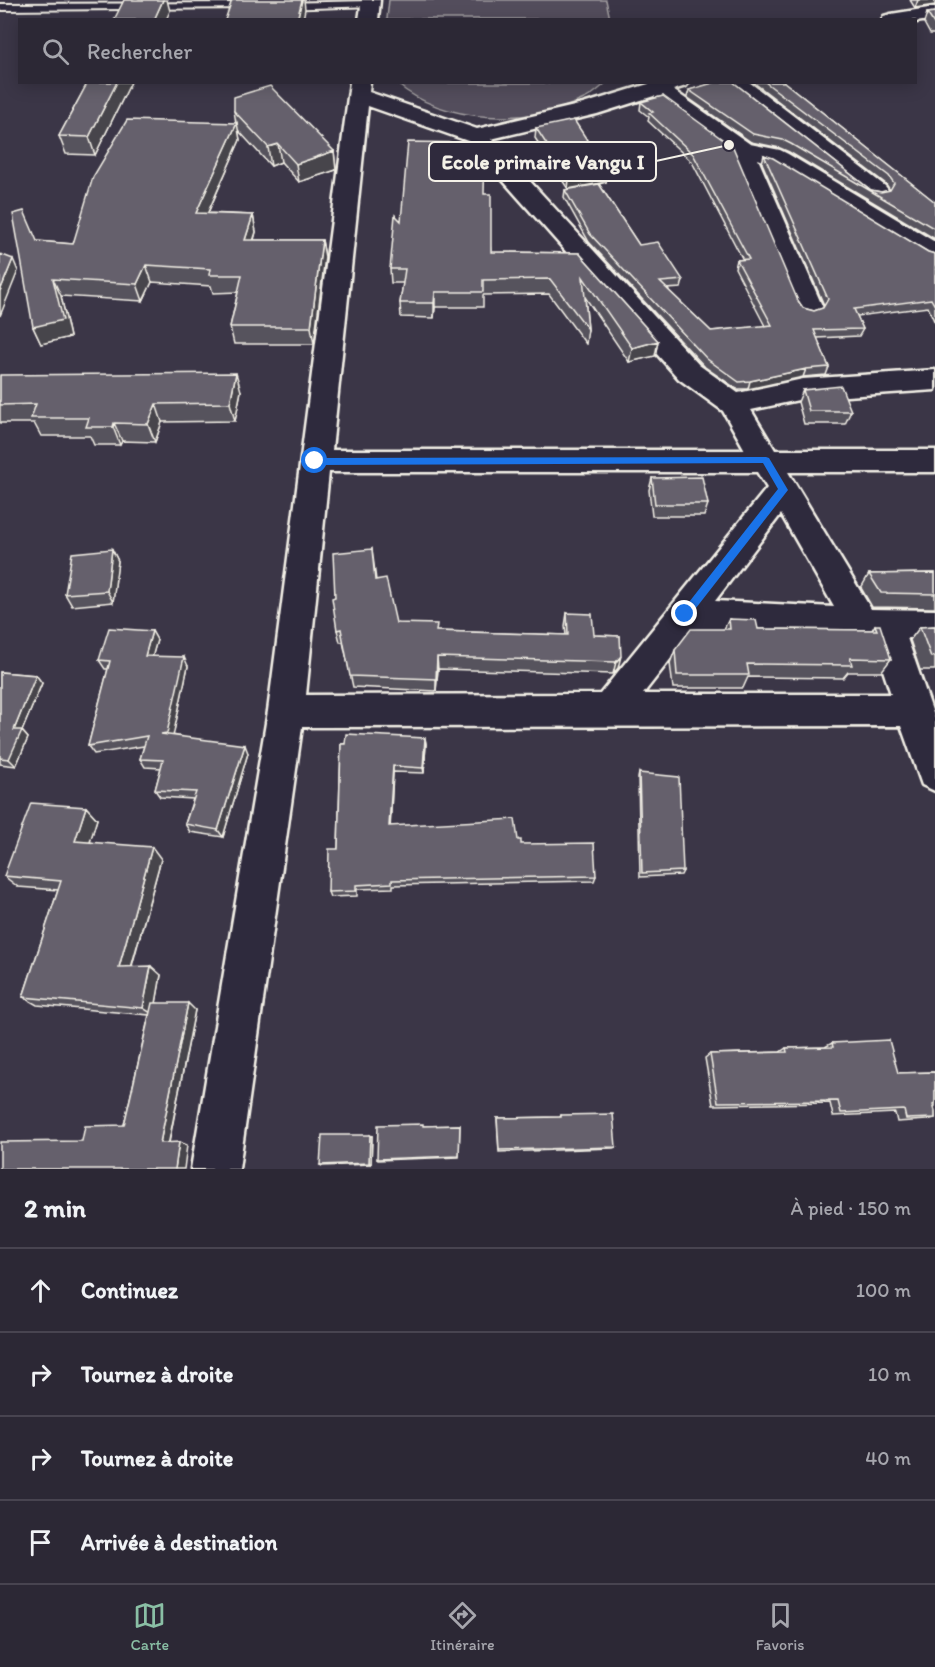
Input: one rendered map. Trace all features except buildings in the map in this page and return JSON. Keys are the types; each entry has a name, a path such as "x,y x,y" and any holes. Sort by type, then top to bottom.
{"street":[{"path":"880,0 890,18"},
{"path":"904,18 935,13"},
{"path":"738,84 877,191"},
{"path":"476,136 589,109 668,86 742,150 810,308"},
{"path":"215,1169 286,711 359,89 476,136 688,372 733,404 783,490 873,623 915,710 935,773"},
{"path":"742,150 772,155 780,159 935,253"},
{"path":"733,404 803,389 935,380"},
{"path":"315,461 935,461"},
{"path":"609,711 783,490"},
{"path":"685,614 935,624"},
{"path":"286,711 915,710"}],"lane":[{"path":"0,7 370,8"}],"shaded area":[{"path":"389,0 606,0 610,18 387,18"},
{"path":"397,84 605,84 587,98 562,108 513,117 462,113 438,107 416,97"}],"place":[{"name":"Ecole primaire Vangu I","path":"729,145"}],"route":[{"path":"315,461 766,460 783,490 685,614"}]}
